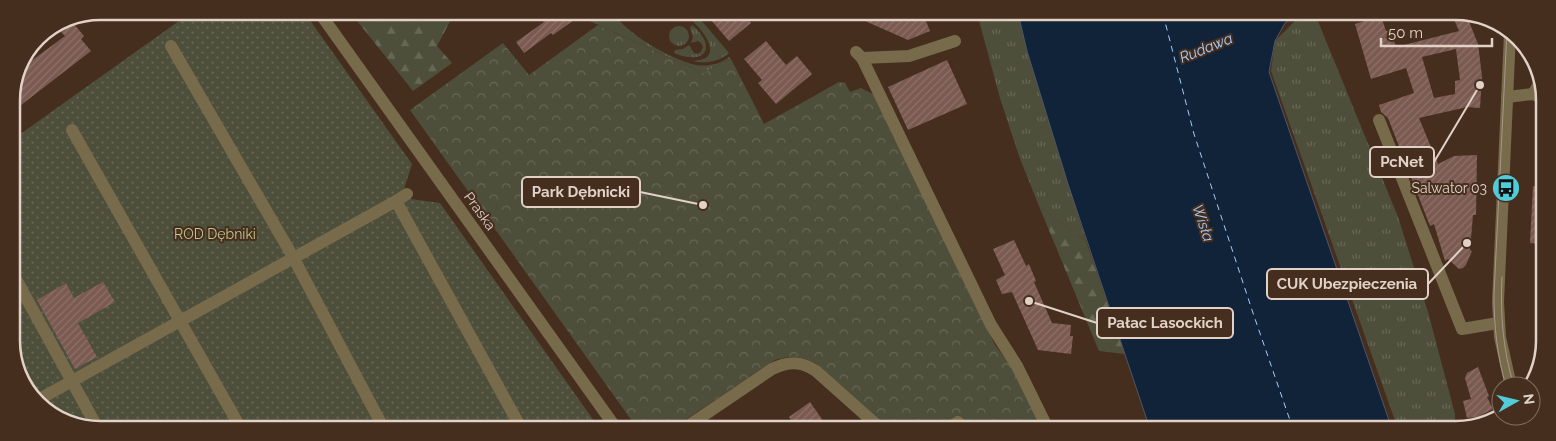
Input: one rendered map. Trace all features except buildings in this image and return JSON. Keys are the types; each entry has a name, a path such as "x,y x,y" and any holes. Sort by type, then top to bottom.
{"street":[{"name":"Praska","path":"325,20 611,421"},
{"path":"1509,376 1498,322 1498,285 1510,40"},
{"path":"955,41 909,56 859,55 991,325 1017,366 1044,421"},
{"path":"171,46 294,258 380,421"},
{"path":"1507,97 1535,96"},
{"path":"1379,120 1462,329 1498,322"},
{"path":"72,130 237,421"},
{"path":"42,397 407,194"},
{"path":"396,201 517,421"},
{"path":"20,286 94,420"},
{"path":"695,421 772,368 795,362 807,365 816,371 872,421"}],"green space":[{"name":"ROD Dębniki","path":"180,20 310,20 412,164 404,189 411,199 440,203 594,421 100,421 70,415 43,398 28,376 22,356 20,341 20,134"},
{"path":"356,20 451,20 437,46 452,63 413,91"},
{"path":"588,20 619,20 638,37 662,52 696,65 705,66 718,63 729,57 731,59 703,73"},
{"path":"691,20 701,20 729,53 712,62 693,61 707,57 710,45 703,32"},
{"path":"979,20 1020,20 1027,51 1086,241 1039,206 1019,156 1000,98"},
{"path":"1296,20 1317,20 1398,217 1428,312 1455,414 1455,421 1395,421 1271,71 1275,41"},
{"path":"598,25 703,73 731,59 764,124 839,82 845,83 850,92 861,88 875,95 995,345 1012,368 1038,421 879,421 818,365 802,358 786,357 775,360 684,421 632,421 410,110 503,43 529,75"},
{"path":"692,25 705,41 706,47 704,52 700,56 693,57 674,53 675,50 683,49 689,45 694,53 701,52 703,47 701,43 698,41 691,43 693,37 690,28"},
{"path":"679,26 686,29 689,36 686,43 679,46 672,43 669,36 672,29"},
{"path":"1039,206 1086,241 1125,354 1099,351"}],"water":[{"path":"1020,20 1289,20 1285,23 1275,41 1269,72 1389,421 1147,421 1068,184 1027,51"}],"ferry route":[{"path":"1165,20 1194,134 1290,421"}],"tram line":[{"path":"1503,376 1497,340 1494,294 1507,38"},
{"path":"1502,277 1501,305 1503,332 1511,376"}],"place":[{"name":"PcNet","path":"1480,85"},
{"name":"Salwator 03","path":"1506,188"},
{"name":"Park Dębnicki","path":"703,205"},
{"name":"CUK Ubezpieczenia","path":"1467,243"},
{"name":"Pałac Lasockich","path":"1029,301"}],"water label":[{"name":"Rudawa","path":"1206,48"},
{"name":"Wisła","path":"1203,223"}]}
